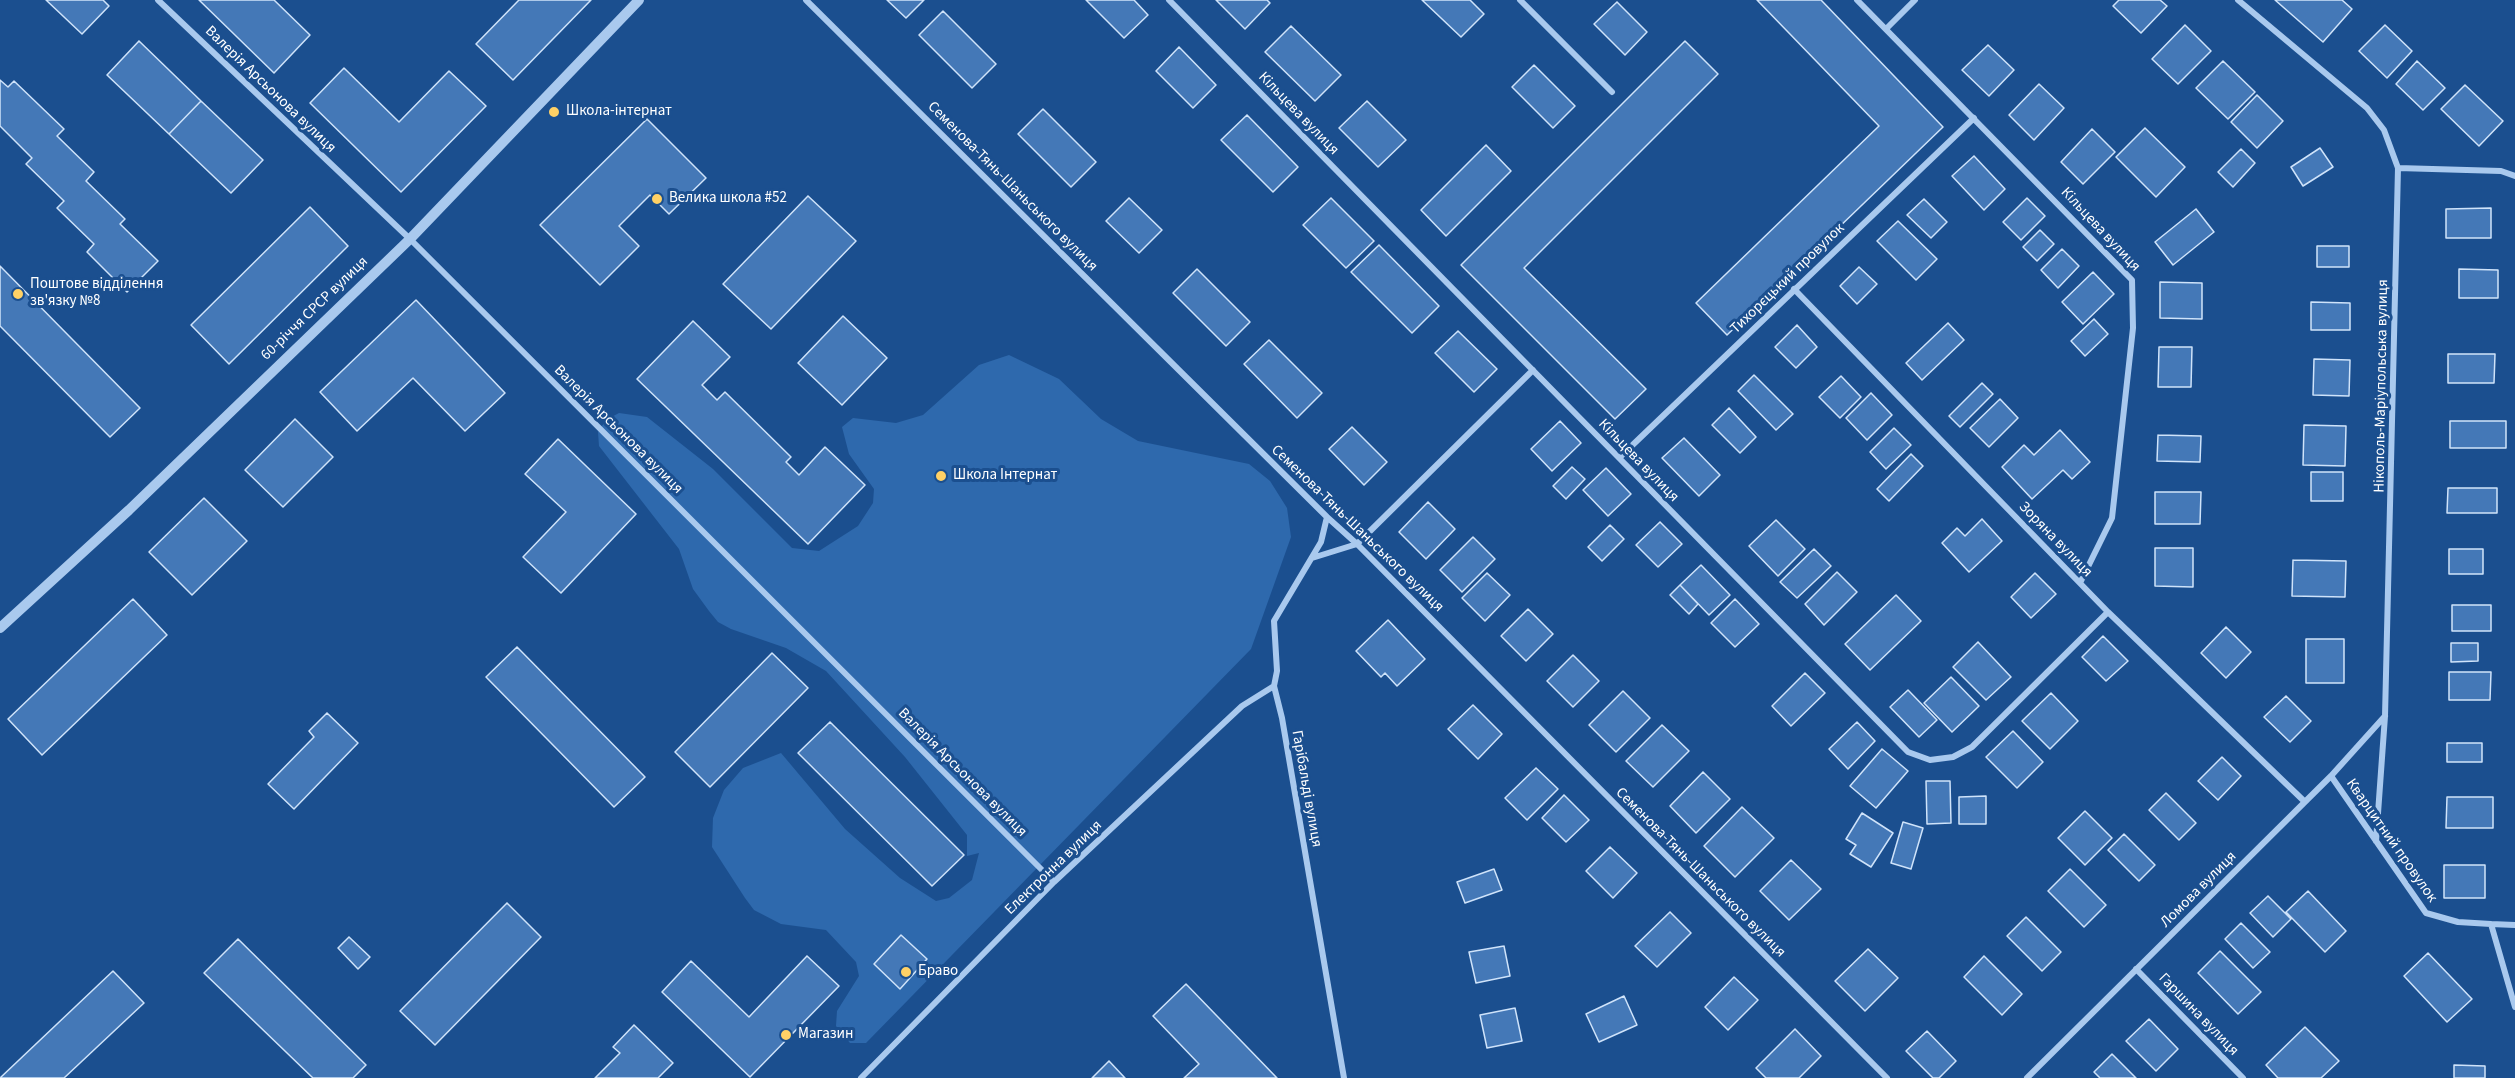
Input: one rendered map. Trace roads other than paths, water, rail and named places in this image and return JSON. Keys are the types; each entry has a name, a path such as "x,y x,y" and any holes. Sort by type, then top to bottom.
{"street":[{"name":"Валерія Арсьонова вулиця","path":"158,0 410,239 1054,882"},
{"name":"60-річчя СРСР вулиця","path":"0,628 129,510 410,239 639,0"},
{"name":"Семенова-Тянь-Шаньського вулиця","path":"806,0 1327,517 1358,544 1887,1078"},
{"name":"Кільцева вулиця","path":"1169,0 1908,752 1930,760 1953,758 1972,747 2108,612"},
{"path":"1521,0 1612,92"},
{"name":"Кільцева вулиця","path":"1857,0 2133,280 2133,327 2112,518 2080,584"},
{"path":"1886,29 1915,0"},
{"name":"Нікополь-Маріупольська вулиця","path":"2238,0 2367,108 2384,130 2398,168 2385,716 2376,842"},
{"name":"Тихорєцький провулок","path":"1619,458 1974,118"},
{"path":"2398,168 2501,171 2515,176"},
{"name":"Зоряна вулиця","path":"1794,289 2080,584 2305,802"},
{"path":"1312,558 1358,544 1533,370"},
{"name":"Гарібальді вулиця","path":"1327,517 1321,542 1274,621 1277,671 1274,686 1284,730 1344,1078"},
{"name":"Електронна вулиця","path":"861,1078 1054,882 1242,706 1274,686"},
{"name":"Ломова вулиця","path":"2026,1078 2331,776 2385,716"},
{"name":"Кварцитний провулок","path":"2331,776 2426,913 2458,922 2515,925"},
{"path":"2491,924 2515,1007"},
{"name":"Гаршина вулиця","path":"2136,969 2243,1078"}],"place":[{"name":"Школа-інтернат","path":"554,112"},
{"name":"Велика школа #52","path":"657,199"},
{"name":"Поштове відділення зв'язку №8","path":"18,294"},
{"name":"Школа Інтернат","path":"941,476"},
{"name":"Браво","path":"906,972"},
{"name":"Магазин","path":"786,1035"}]}
